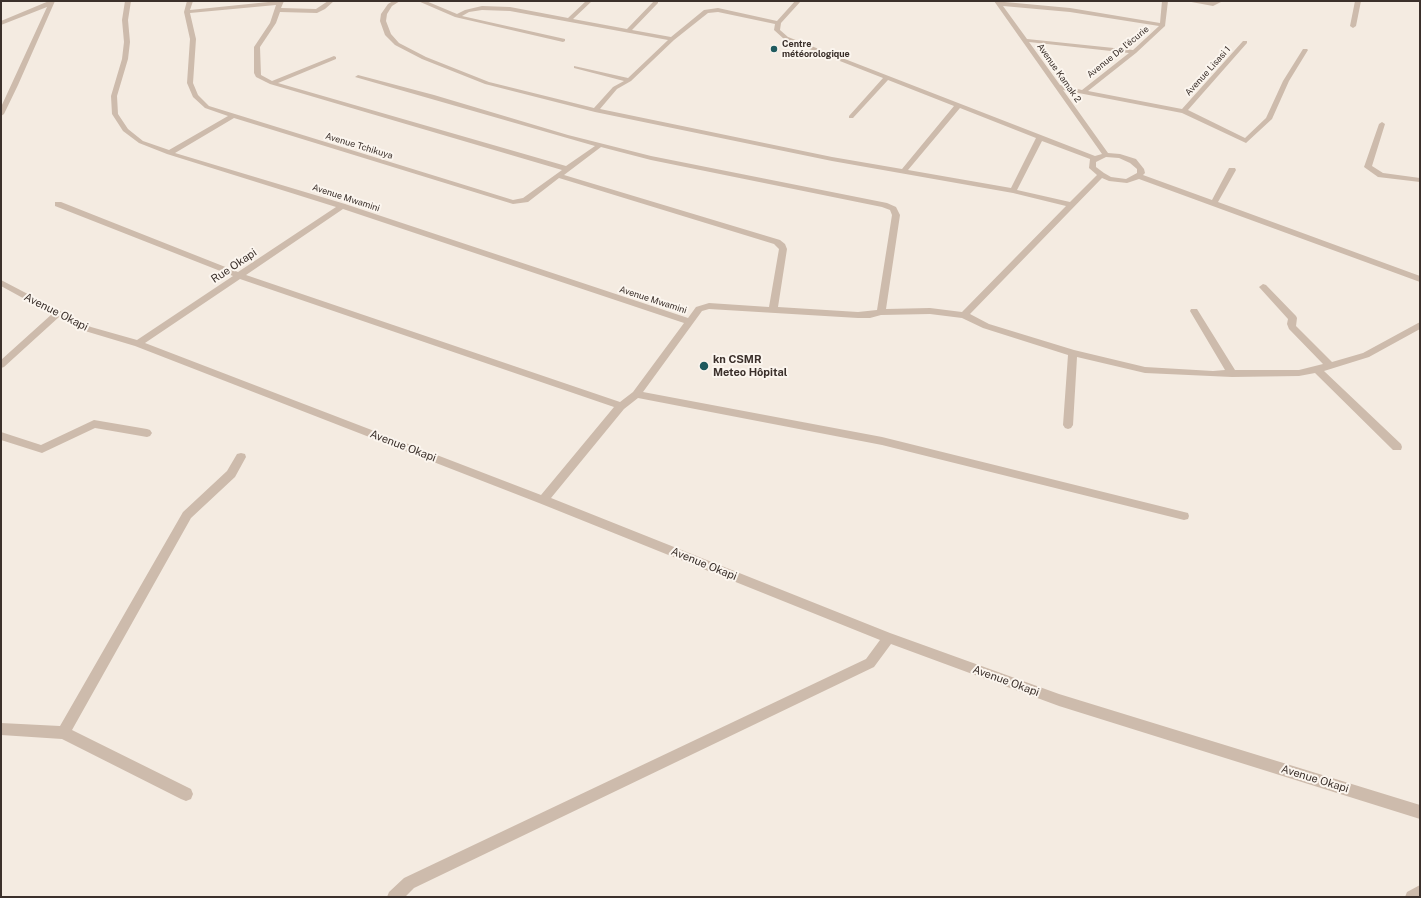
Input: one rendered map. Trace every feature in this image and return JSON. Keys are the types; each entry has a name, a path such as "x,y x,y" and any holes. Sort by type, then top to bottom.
{"street":[{"name":"Avenue Mwamini","path":"128,1 125,20 127,42 125,59 114,96 115,114 124,130 141,142 168,153 342,206 690,322"},
{"name":"Avenue Tchikuya","path":"190,1 187,12 193,39 190,83 195,96 207,107 513,202 525,200 600,145"},
{"path":"187,12 279,4 317,11 331,1"},
{"path":"397,1 390,5 384,14 383,21 388,35 397,44 424,58 487,83 595,110 832,159 1014,191 1071,205"},
{"path":"421,1 457,16 563,40"},
{"path":"570,19 589,1"},
{"path":"798,1 778,23 777,30 786,38 1040,138 1095,158 1106,155 1120,156 1133,161 1140,169 1139,176"},
{"name":"Avenue De l'écurie","path":"1083,92 1134,52 1163,25 1166,1"},
{"path":"1189,1 1212,4 1220,1"},
{"path":"1353,26 1358,1"},
{"path":"1,22 52,2"},
{"path":"1,114 52,2"},
{"path":"630,30 656,2"},
{"path":"998,2 1070,10 1163,25"},
{"name":"Avenue Kamak 2","path":"998,2 1106,155"},
{"path":"279,4 273,23 257,47 258,76 272,83 567,169"},
{"path":"457,16 467,11 482,8 512,7 672,39"},
{"path":"595,110 615,88 629,80 672,39 706,11 718,10 778,23"},
{"path":"1024,40 1134,52"},
{"name":"Avenue Lisasi 1","path":"1184,111 1245,42"},
{"path":"1058,87 1184,111 1246,141 1269,119 1286,81 1305,50"},
{"path":"272,83 334,58"},
{"path":"576,67 629,80"},
{"path":"358,77 432,96 600,145 651,158 893,209 896,215 881,312"},
{"path":"851,117 886,78"},
{"path":"903,172 958,106"},
{"path":"168,153 233,116"},
{"path":"1382,124 1368,167 1381,175 1420,180"},
{"path":"1014,191 1040,138"},
{"path":"1095,158 1092,161 1093,168 1101,175 1109,178 1127,181 1139,176 1420,279"},
{"path":"1214,203 1232,170"},
{"path":"964,315 1101,175"},
{"path":"559,176 777,242 783,249 773,310"},
{"path":"58,204 240,276 621,406"},
{"name":"Rue Okapi","path":"138,344 342,206"},
{"name":"Avenue Okapi","path":"1,283 88,329 138,344 543,500 889,638 1059,700 1420,812"},
{"path":"1263,287 1292,318 1292,327 1330,366"},
{"path":"543,500 621,406 636,394 699,310 709,306 858,315 870,315 881,312 930,311 964,315 986,326 1073,352 1145,370 1232,374 1299,373 1330,366 1366,355 1420,325"},
{"path":"1194,311 1232,374"},
{"path":"1,365 58,313"},
{"path":"1068,425 1073,352"},
{"path":"1317,369 1397,447"},
{"path":"636,394 882,441 1184,516"},
{"path":"1,436 42,449 94,424 147,433"},
{"path":"63,733 187,515 231,474 241,457"},
{"path":"394,897 409,883 870,663 889,638"},
{"path":"1,729 63,733 186,794"},
{"path":"1412,897 1420,892"}],"place":[{"name":"Centre météorologique","path":"774,49"},
{"name":"kn CSMR Meteo Hôpital","path":"704,366"}]}
